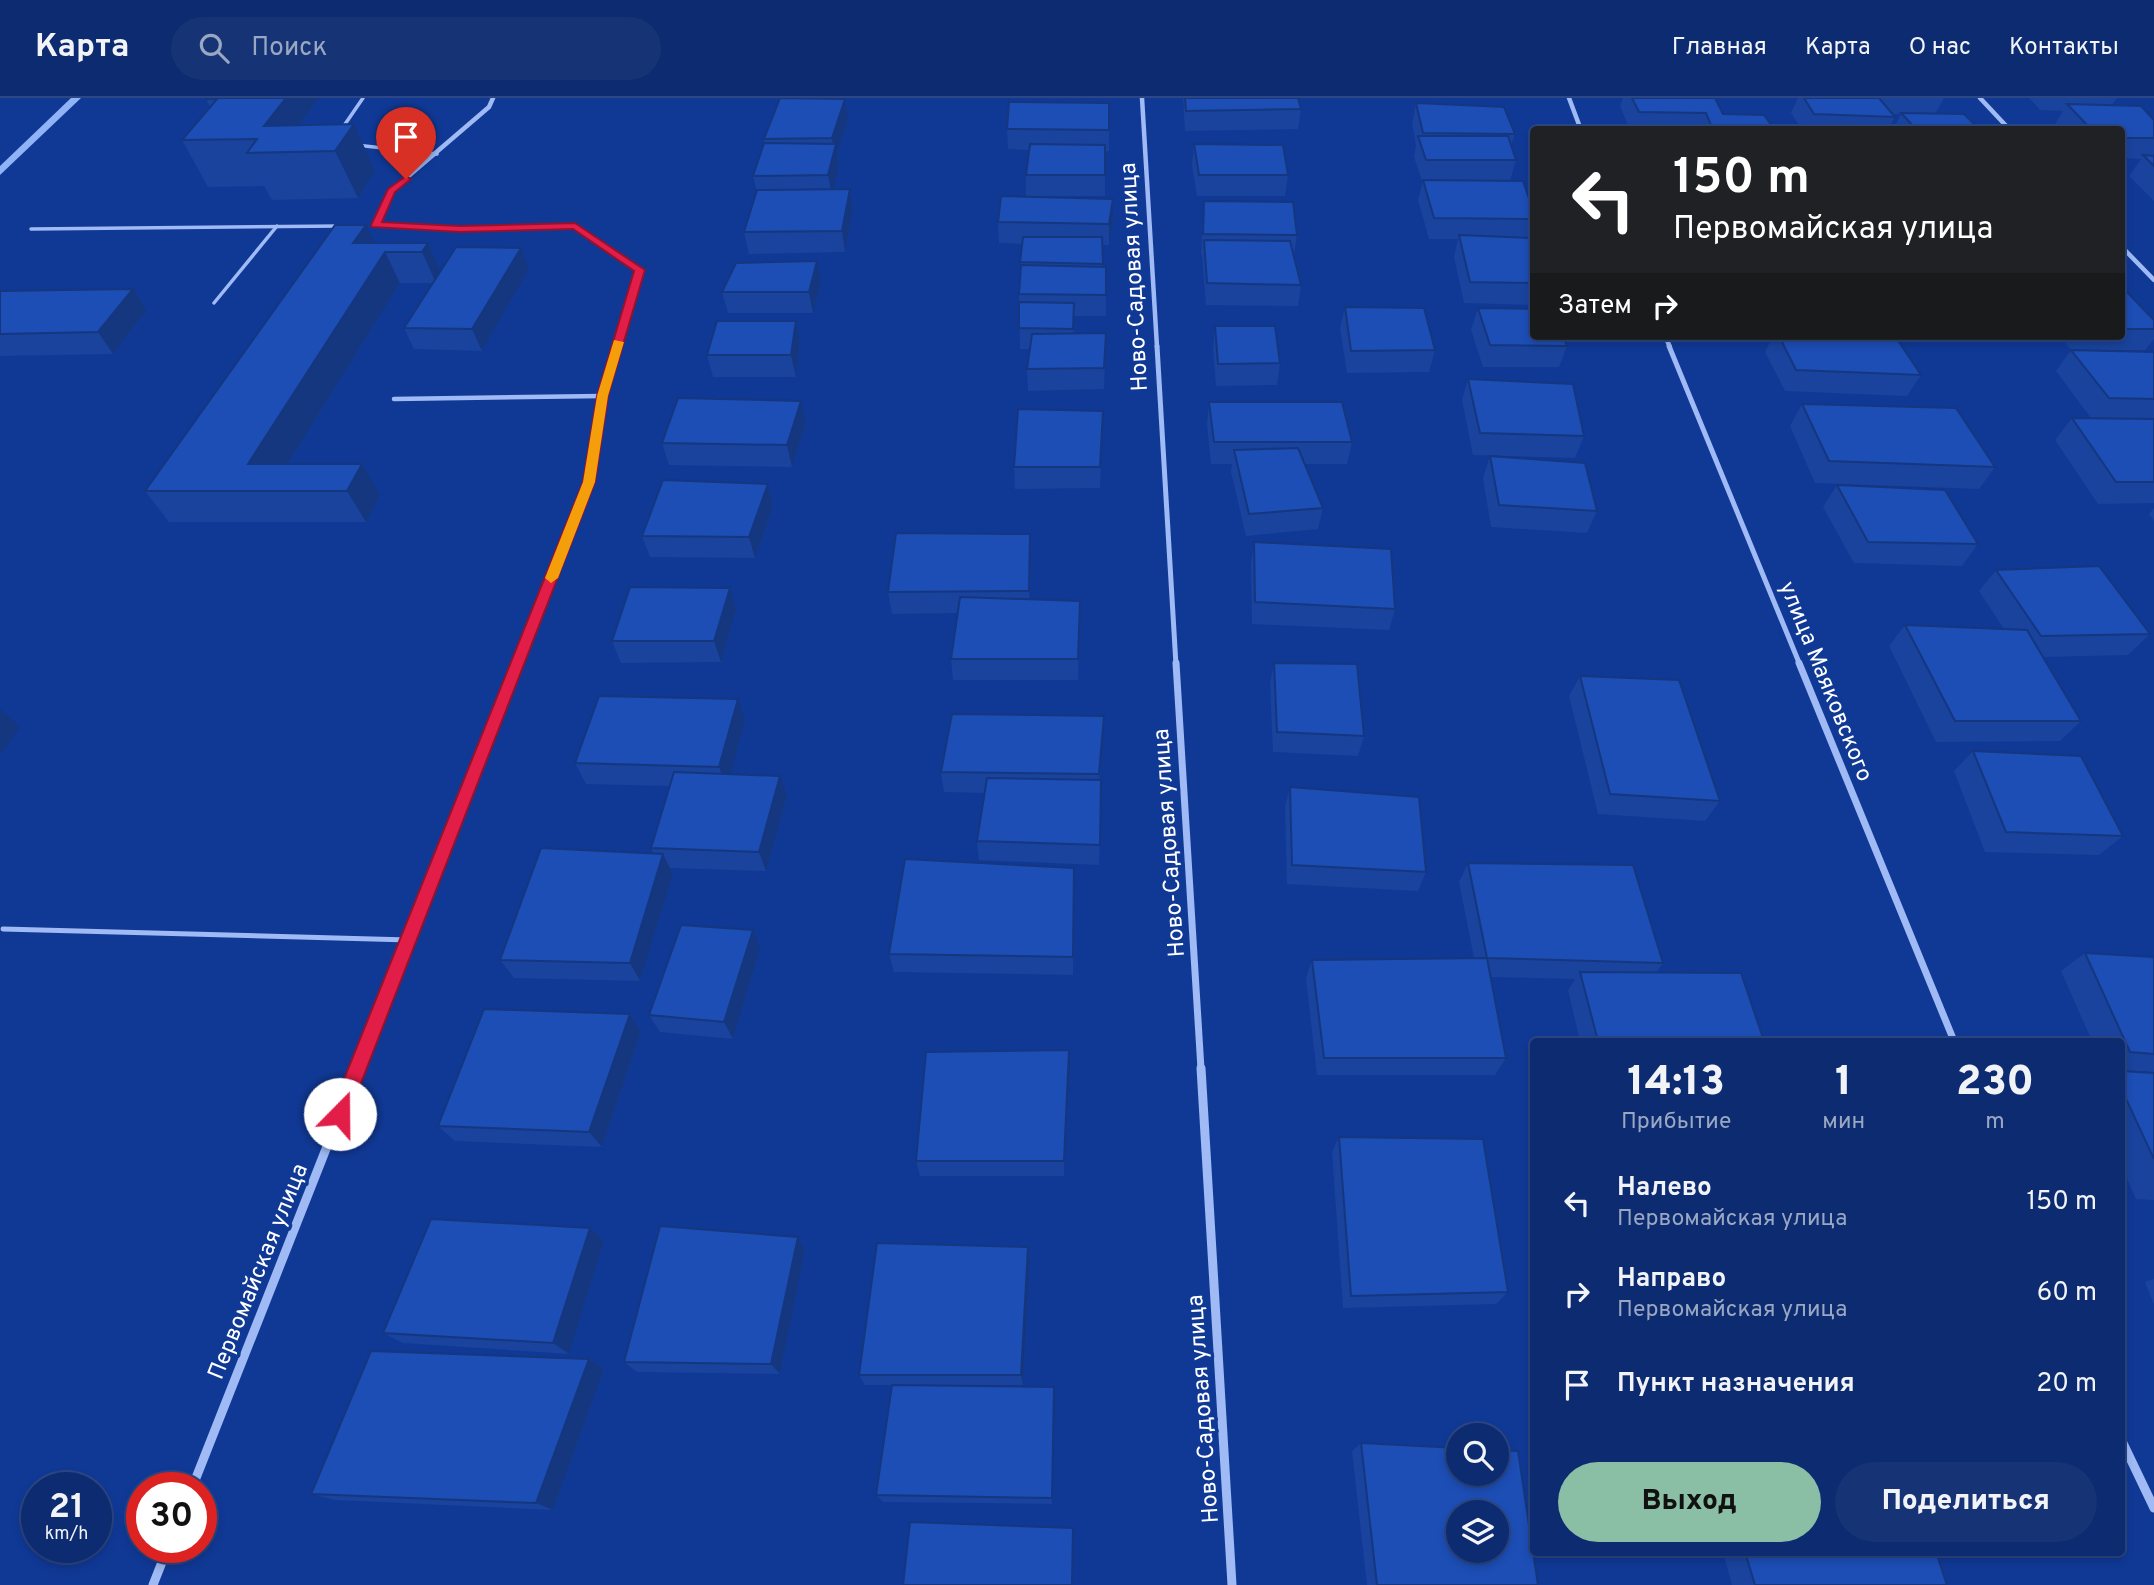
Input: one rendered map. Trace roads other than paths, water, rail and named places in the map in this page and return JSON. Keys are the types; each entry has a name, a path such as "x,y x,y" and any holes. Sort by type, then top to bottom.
{"street":[{"path":"376,225 391,191 489,107 493,98"},
{"name":"Ново-Садовая улица","path":"1142,98 1232,1585"},
{"path":"1569,98 1580,126"},
{"path":"1980,98 2006,126"},
{"name":"Первомайская улица","path":"198,1472 589,482 602,396 640,270 575,226 460,229 376,225"},
{"path":"2125,250 2154,280"},
{"name":"улица Маяковского","path":"1667,340 1953,1038"},
{"path":"2125,1447 2154,1508"},
{"path":"153,1585 162,1563"}],"lane":[{"path":"341,131 363,98"},
{"path":"346,144 437,154"},
{"path":"363,225 376,225"},
{"path":"214,303 277,226"},
{"path":"31,229 351,226"},
{"path":"394,399 602,396"},
{"path":"3,929 409,940"}],"waterway":[{"path":"0,172 76,98"}]}
